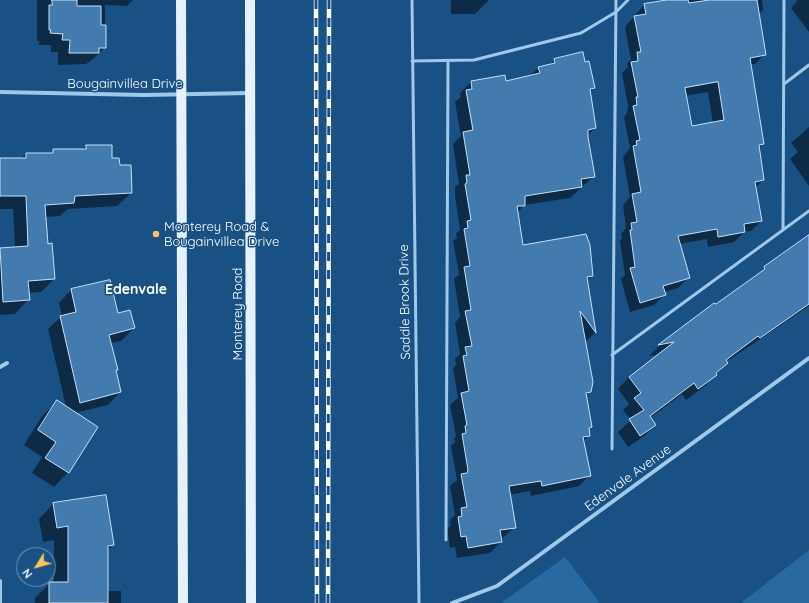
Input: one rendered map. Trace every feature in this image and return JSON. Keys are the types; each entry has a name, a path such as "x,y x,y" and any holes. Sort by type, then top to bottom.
{"main road":[{"path":"181,0 180,95 183,603"},
{"name":"Monterey Road","path":"250,0 251,603"}],"street":[{"name":"Bougainvillea Drive","path":"0,92 180,95 250,94"},
{"name":"Edenvale Avenue","path":"452,603 497,586 809,358"},
{"path":"0,367 7,362"},
{"path":"0,580 0,603"}],"lane":[{"name":"Saddle Brook Drive","path":"412,0 419,603"},
{"path":"612,449 616,0"},
{"path":"412,61 474,60 581,33 616,12 628,0"},
{"path":"783,230 784,0"},
{"path":"446,540 448,61"},
{"path":"784,84 809,65"},
{"path":"612,355 809,211"}],"shaded area":[{"path":"809,550 809,603 741,603"},
{"path":"565,557 600,603 501,603"}],"building":[{"path":"52,0 77,0 77,6 101,6 101,25 106,25 106,48 99,48 99,53 69,53 70,40 62,40 63,34 50,33 51,30 49,30 49,5 52,5"},
{"path":"667,0 688,0 689,3 709,0 757,0 766,55 750,58 764,144 759,145 764,180 755,182 762,221 744,224 745,232 718,237 717,229 678,236 690,278 663,286 666,295 640,303 630,268 635,267 630,230 632,230 631,223 637,222 632,194 641,192 633,146 637,145 636,141 640,140 633,106 637,105 636,97 638,97 631,62 638,61 637,52 641,52 634,16 646,14 644,4","holes":["718,82 724,120 692,126 685,88"]},
{"path":"583,52 585,62 589,61 595,88 590,89 596,128 588,130 588,137 595,177 581,179 582,187 525,196 525,206 517,206 523,245 586,234 590,245 593,276 587,277 596,333 580,311 593,382 591,392 586,393 592,427 589,428 590,436 583,437 591,476 542,486 541,481 509,486 516,528 500,530 502,542 468,548 466,536 461,537 458,517 462,516 461,508 467,507 461,474 467,473 468,470 462,434 466,433 465,426 467,425 461,393 469,391 463,356 467,355 465,347 472,346 465,311 471,310 464,267 470,266 464,229 468,228 467,221 471,220 465,184 467,183 466,175 470,175 463,132 473,130 466,90 472,89 471,81 505,75 506,81 540,73 538,67 555,63 554,59"},
{"path":"86,145 112,145 112,158 119,158 120,165 131,165 132,193 75,196 74,203 45,205 48,244 52,243 55,279 28,281 30,300 3,302 0,248 28,246 26,196 0,196 0,158 26,158 26,153 53,153 53,149 86,149"},
{"path":"809,235 809,304 760,338 758,336 726,360 728,363 716,373 717,375 698,389 694,383 650,416 656,425 640,436 629,419 644,410 634,398 641,393 629,377 674,342 658,345 714,303 716,304 765,269 764,267"},
{"path":"110,280 118,313 130,310 135,328 109,335 118,370 116,370 121,392 80,403 60,316 76,312 71,289"},
{"path":"57,400 98,427 69,473 45,458 56,442 38,430"},
{"path":"106,495 114,545 108,546 108,603 49,603 49,587 56,587 56,582 68,582 68,526 57,528 53,503"}],"railway":[{"path":"316,0 317,603"},
{"path":"328,603 329,0"}],"place":[{"name":"Monterey Road & Bougainvillea Drive","path":"156,234"}],"district":[{"name":"Edenvale","path":"136,290"}]}
